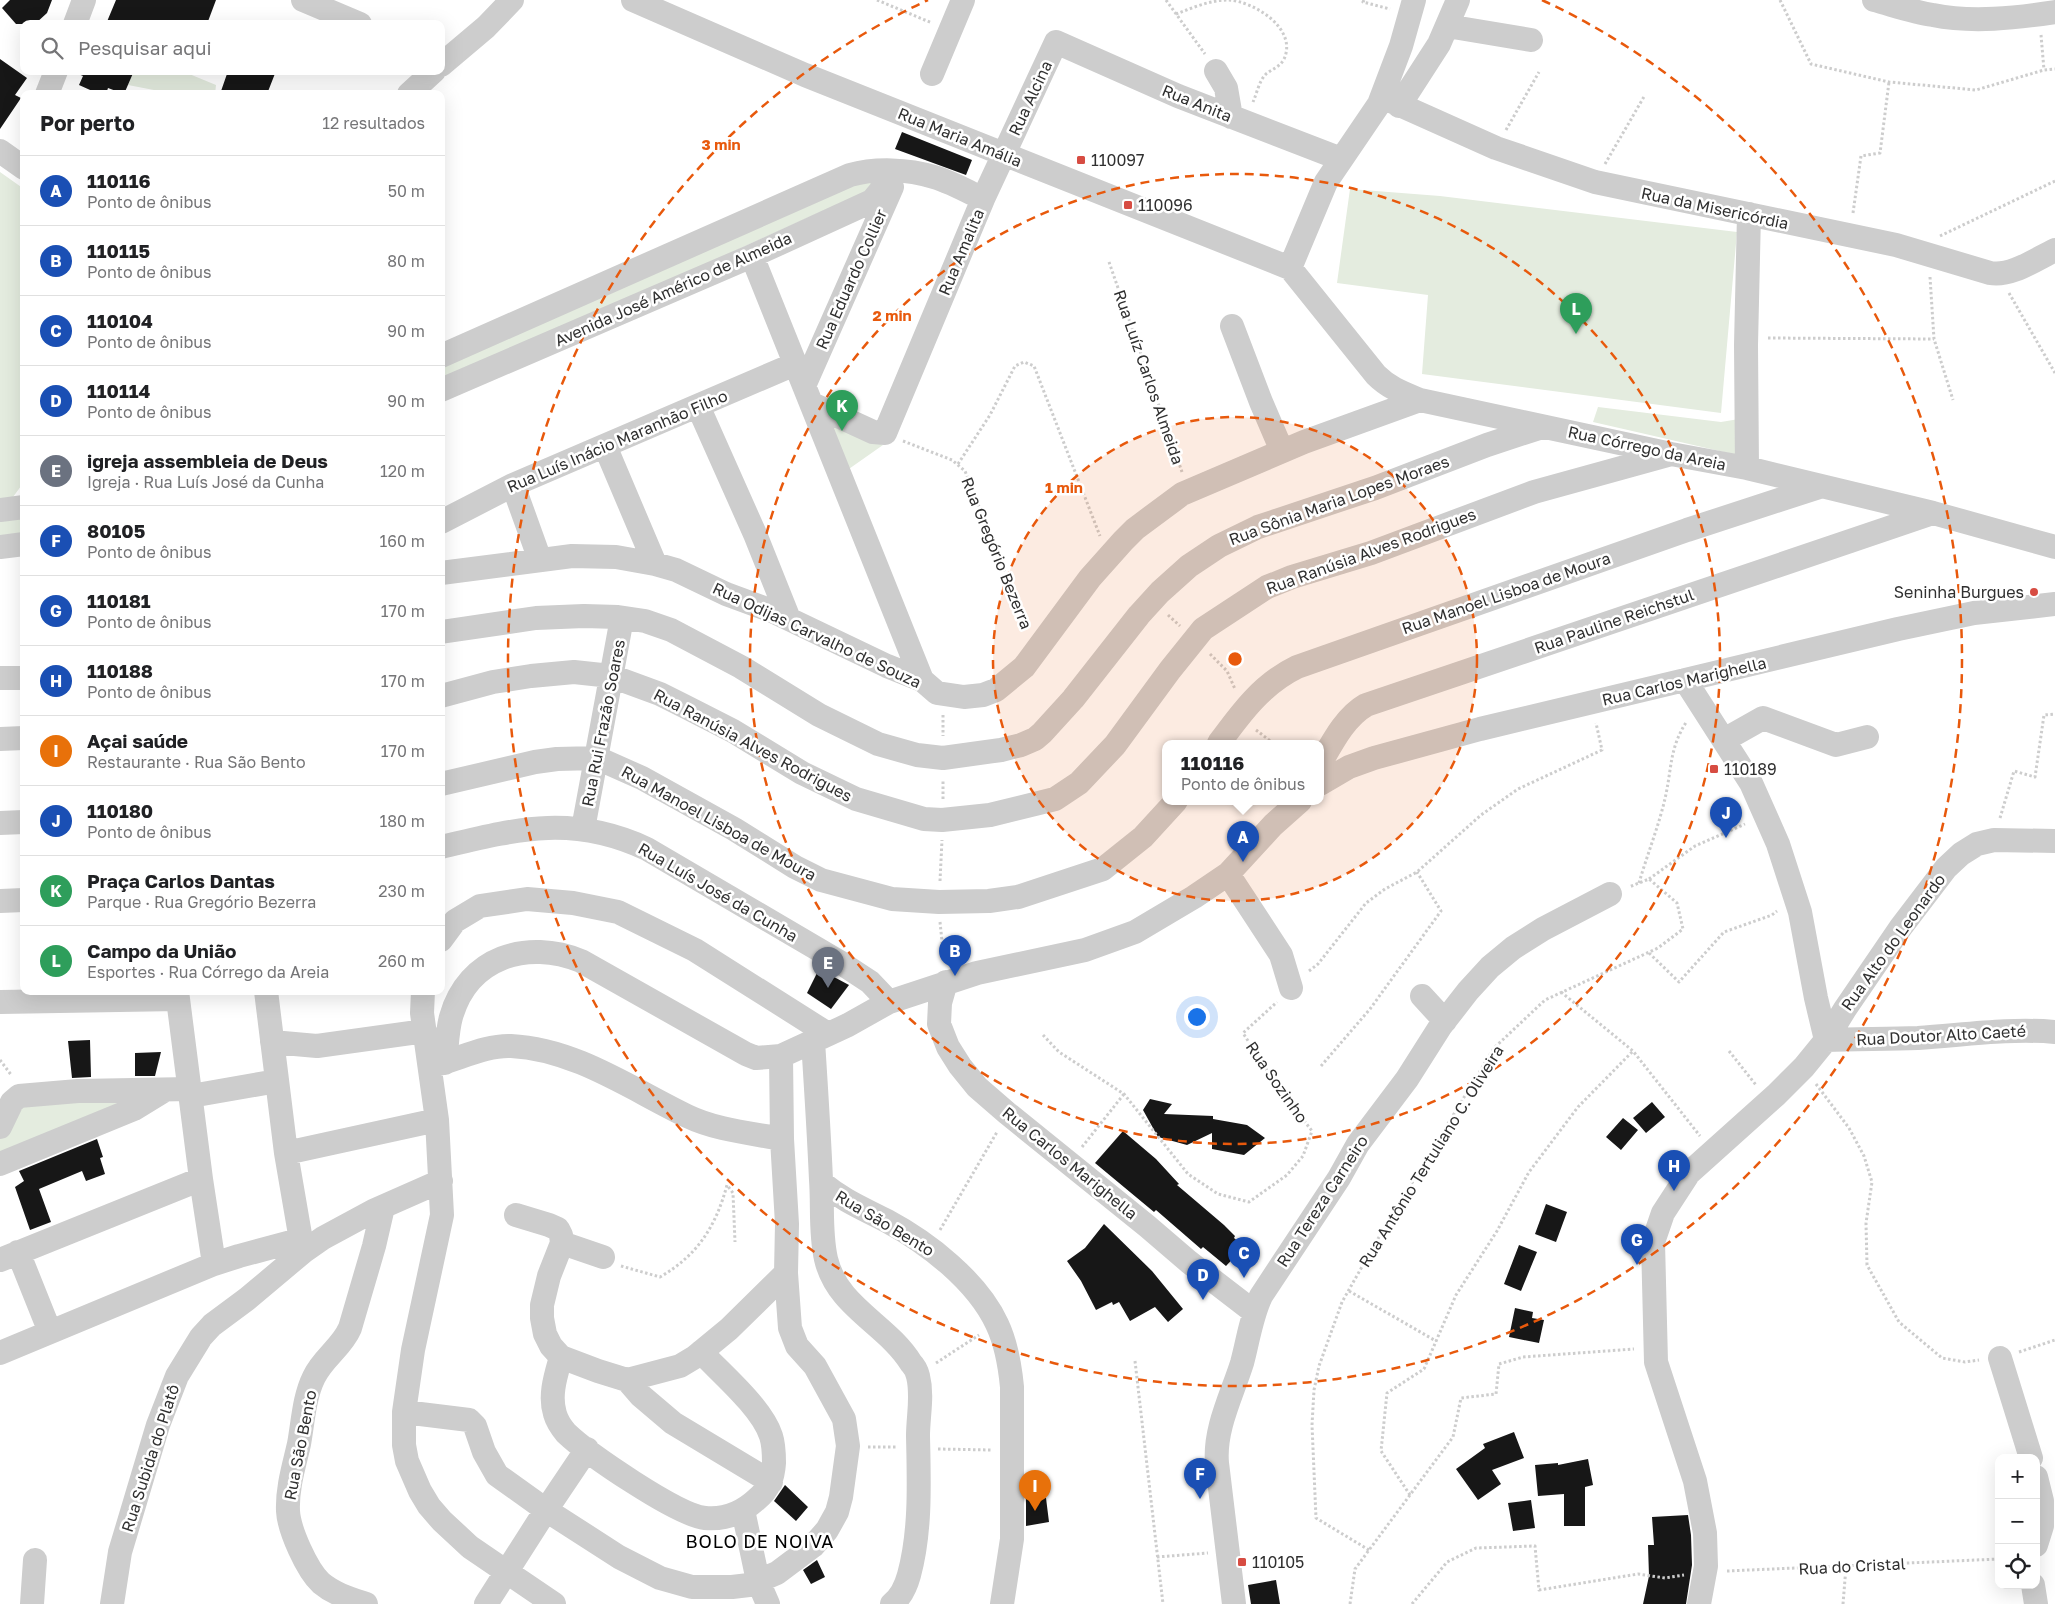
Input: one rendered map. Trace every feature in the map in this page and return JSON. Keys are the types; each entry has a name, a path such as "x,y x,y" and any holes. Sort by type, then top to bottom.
{"street":[{"path":"76,20 84,0"},
{"path":"303,0 350,20"},
{"path":"445,61 486,27 512,0"},
{"name":"Rua Maria Amália","path":"633,0 806,75 1290,268"},
{"path":"932,74 963,0"},
{"path":"1390,101 1400,46 1414,0"},
{"path":"1290,268 1326,182 1367,124 1440,44 1458,0"},
{"path":"1874,0 1934,16 1996,18 2047,13"},
{"path":"1447,26 1531,40"},
{"name":"Rua Alcina","path":"1004,154 1056,42"},
{"name":"Rua Anita","path":"1056,42 1178,96 1341,159"},
{"path":"1216,71 1226,88 1238,120"},
{"path":"49,90 54,75"},
{"path":"413,90 429,75"},
{"name":"Rua da Misericórdia","path":"1390,101 1496,148 1595,182 1929,254 1998,275"},
{"path":"0,151 20,160"},
{"name":"Rua Amalita","path":"884,434 983,199 1004,154"},
{"name":"Avenida José Américo de Almeida","path":"445,354 859,172 894,171 933,176 983,199"},
{"name":"Avenida José Américo de Almeida","path":"445,388 752,256 872,201 894,171"},
{"name":"Rua Eduardo Collier","path":"808,395 894,171"},
{"path":"1747,468 1746,345 1749,214"},
{"path":"1998,275 2055,250"},
{"path":"752,256 922,680"},
{"name":"Rua Córrego da Areia","path":"1290,268 1376,375 1394,389 1420,400 1671,454 1747,468 1933,513 2055,547"},
{"path":"1232,326 1261,402 1282,450"},
{"name":"Rua Luís Inácio Maranhão Filho","path":"445,520 513,485 795,364"},
{"path":"808,395 873,432 884,434"},
{"name":"Rua Odijas Carvalho de Souza","path":"445,572 592,555 655,564 676,570 922,680 937,693 964,697 983,695 996,690 1024,667 1037,652 1090,578 1135,529 1188,491 1282,450 1420,400"},
{"path":"698,406 755,534 789,620"},
{"name":"Rua Sônia Maria Lopes Moraes","path":"445,631 536,618 584,616 645,621 671,630 691,640 742,667 819,715 878,744 904,752 943,758 1001,750 1035,739 1058,717 1152,601 1189,566 1232,538 1258,527 1375,488 1487,445 1544,426"},
{"path":"604,446 655,564"},
{"name":"Rua Ranúsia Alves Rodrigues","path":"445,695 494,682 531,676 574,672 611,676 660,694 684,706 839,792 912,817 942,820 990,815 1055,799 1079,783 1115,745 1170,670 1203,629 1267,588 1292,577 1370,553 1534,492 1671,454"},
{"path":"513,485 540,560"},
{"name":"Rua Manoel Lisboa de Moura","path":"1220,740 1258,694 1270,683 1297,667 1560,574 1821,486"},
{"path":"0,510 20,508"},
{"name":"Rua Pauline Reichstul","path":"1324,758 1346,724 1359,709 1372,703 1933,513"},
{"path":"0,547 20,544"},
{"name":"Rua Carlos Marighella","path":"1324,782 1349,767 1480,729 1935,621 1974,613 2055,604"},
{"name":"Rua Rui Frazão Soares","path":"583,829 622,618"},
{"path":"0,678 20,678"},
{"path":"1685,680 1751,783 1766,815 1796,895 1826,1040"},
{"path":"1724,740 1763,718 1836,745 1867,737"},
{"path":"0,738 20,738"},
{"name":"Rua Manoel Lisboa de Moura","path":"445,783 535,762 557,759 597,758 642,778 795,867 821,880 892,899 919,902 989,901 1018,897 1096,872 1111,863 1143,837 1172,805"},
{"path":"554,1604 470,1547 442,1521 429,1506 413,1478 404,1445 404,1412 422,1304 442,1215 437,1120 437,1064 451,1016 470,980 482,969 498,959 533,951 567,955 581,961 746,1054 756,1058 781,1056 848,1026 889,1002 946,982 1005,966 1085,950 1126,936 1194,897 1228,874 1273,825 1296,805"},
{"path":"0,823 20,822"},
{"name":"Rua Luís José da Cunha","path":"445,846 537,828 583,829 630,841 647,849 838,961 870,982 889,1002"},
{"name":"Rua Alto do Leonardo","path":"1699,1604 1706,1571 1705,1533 1695,1481 1656,1362 1657,1348 1652,1266 1653,1242 1663,1213 1689,1173 1804,1067 1826,1040 1901,927 1946,868 1961,854 1977,844 1994,840 2055,841"},
{"path":"1228,874 1281,955 1291,988"},
{"name":"Rua Tereza Carneiro","path":"1234,1604 1218,1471 1217,1445 1226,1408 1242,1363 1254,1312 1261,1296 1339,1178 1358,1144 1406,1079 1445,1021 1490,967 1513,948 1543,929 1610,894"},
{"path":"445,935 455,921 480,906 527,899 573,903 618,912 694,950 820,1038"},
{"path":"0,901 20,900"},
{"name":"Rua Carlos Marighella","path":"946,982 940,1003 940,1024 948,1047 977,1087 1007,1114 1070,1163 1189,1262 1254,1312"},
{"path":"0,1002 178,995 200,1179 214,1264"},
{"path":"0,1353 214,1264 239,1256 303,1245 286,1153 266,995"},
{"path":"424,995 422,1013 425,1031 437,1064"},
{"path":"1422,996 1445,1021"},
{"name":"Rua Doutor Alto Caeté","path":"1826,1040 1918,1038 1989,1031 2034,1030 2055,1032"},
{"path":"272,1042 317,1046 425,1031"},
{"path":"820,1038 824,1246 832,1276 839,1289 856,1309 901,1349 918,1375 920,1408 917,1531 909,1576 904,1589 892,1604"},
{"path":"437,1064 497,1046 512,1046 544,1052 571,1060 606,1075 688,1116 731,1130 782,1139"},
{"path":"404,1412 469,1420 474,1426 484,1452 497,1475 546,1510 619,1557 660,1578 692,1587 714,1588 749,1584 777,1574 813,1546 827,1530 837,1512 848,1446 844,1418 815,1366 797,1346 790,1328 786,1273 787,1234 782,1139 781,1056"},
{"path":"0,1127 12,1102 19,1096 56,1092 167,1089 191,1093 276,1081"},
{"path":"0,1164 134,1109 167,1089"},
{"path":"286,1153 437,1120"},
{"path":"50,1332 9,1256 200,1179"},
{"name":"Rua Subida do Platô","path":"112,1604 120,1552 158,1425 167,1399 186,1359 201,1337 212,1325 303,1245 323,1238 383,1206 441,1181"},
{"name":"Rua São Bento","path":"822,1183 852,1205 887,1221 929,1249 965,1279 997,1324 1010,1371 1012,1387 1012,1539 1002,1604"},
{"name":"Rua São Bento","path":"366,1604 339,1594 321,1583 299,1548 290,1523 288,1503 291,1473 308,1392 319,1367 343,1341 350,1328 374,1246 383,1206"},
{"path":"516,1215 534,1219 558,1229 561,1235 562,1243 545,1289 542,1318 545,1334 551,1346 561,1358 598,1372 627,1380 680,1366 701,1352 729,1329 786,1273"},
{"path":"562,1243 603,1257"},
{"path":"561,1358 553,1393 555,1415 559,1425 587,1449 667,1503 691,1514 712,1518 732,1515 761,1496 771,1482 774,1469 774,1448 767,1428 753,1406 701,1352"},
{"path":"2000,1358 2030,1454"},
{"path":"627,1380 640,1395 673,1423 771,1482"},
{"path":"486,1604 587,1449"},
{"path":"2036,1544 2042,1526 2042,1501 2040,1493"},
{"path":"742,1510 758,1581 768,1604"},
{"path":"32,1604 35,1560"},
{"path":"2034,1589 2036,1604"}],"path":[{"path":"877,0 951,31"},
{"path":"1166,0 1216,71"},
{"path":"1176,14 1204,4 1228,0 1244,3 1263,13 1281,29 1286,45 1284,59 1278,67 1262,80 1238,120"},
{"path":"1780,0 1810,64 1889,82 1976,90 2044,70 2055,69"},
{"path":"2044,70 2047,13"},
{"path":"1496,148 1539,72"},
{"path":"1850,236 1861,156 1880,153 1889,82"},
{"path":"1595,182 1645,95"},
{"path":"1953,400 1934,339 1929,254 1940,236 2055,181"},
{"name":"Rua Luíz Carlos Almeida","path":"1110,262 1188,491"},
{"path":"1998,275 2055,373"},
{"path":"1746,345 1769,337 1934,339"},
{"path":"958,464 990,415 1015,366 1024,362 1034,366 1109,558"},
{"name":"Rua Gregório Bezerra","path":"884,434 952,460 965,471 1037,652"},
{"path":"1152,601 1195,639 1227,671 1244,710 1258,732 1269,740"},
{"path":"1638,883 1666,796 1674,746 1678,735 1700,702"},
{"path":"1291,988 1318,964 1366,903 1385,889 1417,872 1481,816 1518,789 1602,750 1591,703"},
{"path":"1994,840 2014,771 2035,777 2044,715 2055,714"},
{"path":"1610,894 1649,880 1695,846 1766,815"},
{"path":"1321,1066 1370,1009 1441,911 1417,872"},
{"name":"Rua Antônio Tertuliano C. Oliveira","path":"1369,1550 1316,1518 1312,1425 1314,1390 1319,1366 1342,1302 1376,1242 1494,1048 1545,1000 1658,948 1683,929 1677,903 1649,880"},
{"path":"1648,953 1679,982 1724,932 1772,915 1796,895"},
{"name":"Rua Sozinho","path":"1043,1035 1059,1052 1124,1094 1188,1174 1218,1194 1249,1202 1287,1175 1303,1156 1312,1131 1275,1084 1243,1033 1291,988"},
{"path":"1561,992 1633,1051 1712,1152"},
{"path":"1410,1495 1381,1452 1387,1393 1424,1369 1456,1295 1497,1230 1530,1172 1578,1107 1633,1051"},
{"path":"1729,1052 1769,1101"},
{"path":"1804,1067 1849,1128 1864,1156 1872,1182 1866,1222 1867,1265 1900,1322 1942,1358 1965,1362 2000,1358 2055,1340"},
{"path":"1070,1163 1124,1094"},
{"path":"929,1249 1007,1114"},
{"path":"603,1257 627,1269 644,1274 660,1277 666,1274 678,1267 706,1238 722,1206 727,1185 733,1193 735,1242"},
{"path":"1348,1291 1436,1341"},
{"path":"918,1375 997,1324"},
{"path":"1350,1604 1355,1569 1453,1437 1461,1398 1496,1394 1499,1364 1523,1357 1657,1348"},
{"path":"1135,1361 1163,1604"},
{"name":"Rua do Cristal","path":"1412,1604 1446,1562 1476,1548 1535,1546 1539,1590 1638,1574 1665,1578 1706,1571 1846,1567 1995,1559"},
{"path":"1157,1557 1228,1551"},
{"path":"1843,1604 1846,1567"}],"shaded area":[{"path":"132,75 192,75 216,85 215,90 154,90 128,85"},
{"path":"0,172 20,186 20,487 13,497 0,500"},
{"path":"864,176 880,185 445,382 445,358"},
{"path":"1350,189 1440,196 1737,232 1721,413 1422,374 1428,295 1337,283"},
{"path":"1598,407 1721,422 1739,419 1737,455 1593,422"},
{"path":"825,418 883,445 846,471"},
{"path":"20,516 20,538 0,541 0,518"},
{"path":"192,1084 0,1166 0,1128 13,1098"}],"building":[{"path":"10,0 52,0 47,13 39,20 20,20 20,24 16,24 2,8"},
{"path":"116,0 216,0 208,20 108,20"},
{"path":"0,59 20,73 20,75 27,78 15,95 20,99 0,129"},
{"path":"81,75 132,75 126,90 108,88 107,90 90,90 79,85 83,76"},
{"path":"227,75 274,75 269,90 221,90"},
{"path":"902,132 972,160 966,175 895,149"},
{"path":"819,969 849,985 831,1009 807,993"},
{"path":"90,1040 91,1077 72,1078 68,1041"},
{"path":"161,1052 155,1076 135,1076 135,1053"},
{"path":"1150,1099 1172,1104 1164,1114 1213,1116 1213,1119 1247,1125 1265,1138 1244,1155 1212,1149 1212,1133 1187,1145 1158,1137 1143,1110"},
{"path":"1652,1102 1665,1117 1646,1133 1633,1118"},
{"path":"1623,1118 1638,1130 1621,1150 1606,1137"},
{"path":"1123,1131 1156,1159 1179,1184 1177,1185 1224,1225 1244,1247 1226,1266 1203,1247 1201,1249 1156,1210 1154,1212 1095,1163"},
{"path":"97,1139 103,1157 100,1158 105,1174 86,1181 82,1171 39,1189 51,1222 30,1230 15,1187 24,1181 19,1171"},
{"path":"1546,1204 1567,1212 1556,1242 1535,1234"},
{"path":"1104,1224 1152,1271 1183,1309 1168,1322 1155,1307 1130,1321 1119,1302 1113,1305 1112,1302 1096,1310 1081,1281 1067,1261 1085,1248"},
{"path":"1519,1245 1537,1252 1521,1291 1504,1284"},
{"path":"1515,1308 1533,1312 1532,1318 1544,1320 1539,1343 1509,1337"},
{"path":"1514,1432 1524,1458 1492,1470 1501,1484 1478,1500 1456,1469 1485,1448 1483,1444"},
{"path":"1588,1459 1593,1485 1585,1487 1585,1526 1564,1526 1564,1494 1538,1496 1535,1465 1558,1463 1558,1465"},
{"path":"785,1485 808,1507 796,1521 774,1501"},
{"path":"1046,1498 1049,1522 1026,1526 1026,1499"},
{"path":"1531,1500 1535,1528 1513,1531 1508,1503"},
{"path":"1688,1515 1692,1565 1686,1604 1643,1604 1649,1576 1648,1545 1654,1545 1652,1517"},
{"path":"817,1560 825,1577 811,1584 803,1570"},
{"path":"1276,1580 1280,1604 1251,1604 1248,1585"}],"place":[{"name":"110097","path":"1081,160"},
{"name":"110096","path":"1128,205"},
{"name":"Campo da União","path":"1576,334"},
{"name":"Praça Carlos Dantas","path":"842,431"},
{"name":"Seninha Burgues","path":"2034,592"},
{"name":"110189","path":"1714,769"},
{"name":"110180","path":"1726,838"},
{"name":"110116","path":"1243,862"},
{"name":"110115","path":"955,976"},
{"name":"igreja assembleia de Deus","path":"828,988"},
{"name":"110188","path":"1674,1191"},
{"name":"110181","path":"1637,1265"},
{"name":"110104","path":"1244,1278"},
{"name":"110114","path":"1203,1300"},
{"name":"80105","path":"1200,1499"},
{"name":"Açai saúde","path":"1035,1511"},
{"name":"110105","path":"1242,1562"}],"district":[{"name":"BOLO DE NOIVA","path":"760,1542"}]}
